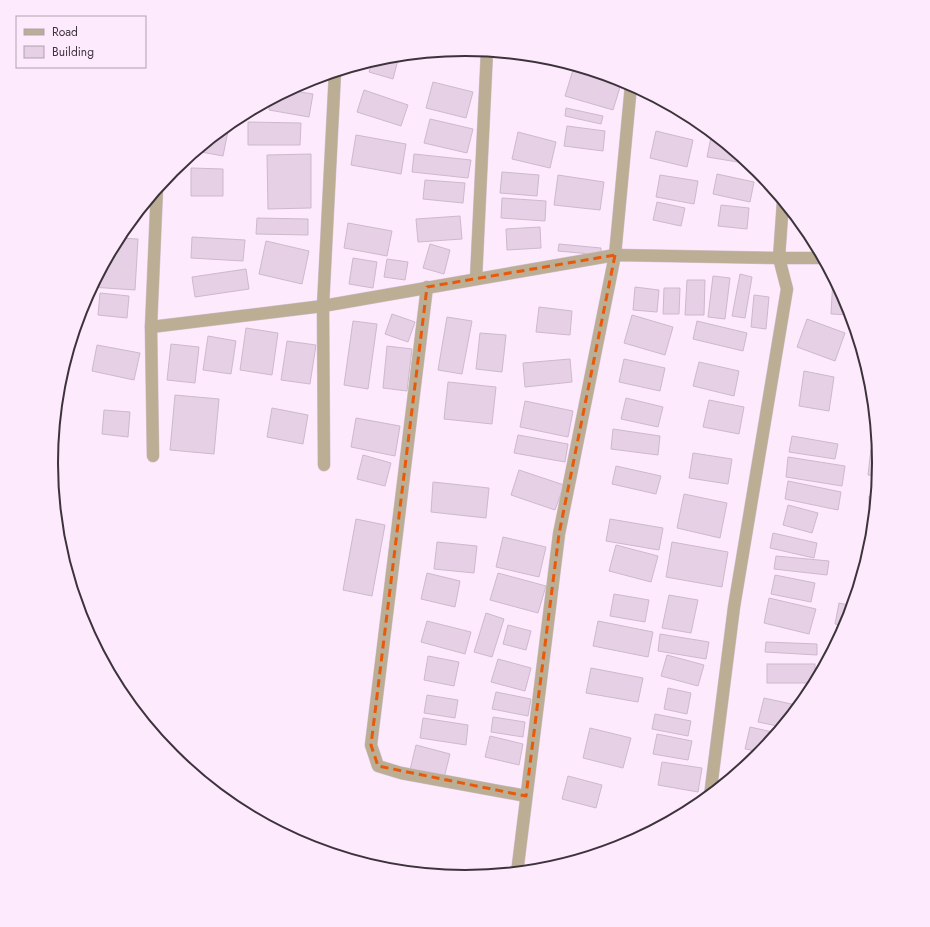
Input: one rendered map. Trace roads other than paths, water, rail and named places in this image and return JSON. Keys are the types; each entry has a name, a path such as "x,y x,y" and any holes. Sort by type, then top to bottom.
{"street":[{"path":"476,279 487,57"},
{"path":"324,465 323,306 334,78"},
{"path":"518,868 559,534 615,254 630,91"},
{"path":"153,456 151,327 157,198"},
{"path":"711,788 734,607 787,289 779,258 782,208"},
{"path":"151,327 323,306 615,254 817,258"},
{"path":"427,287 371,745 378,766 401,773 526,796"}]}
